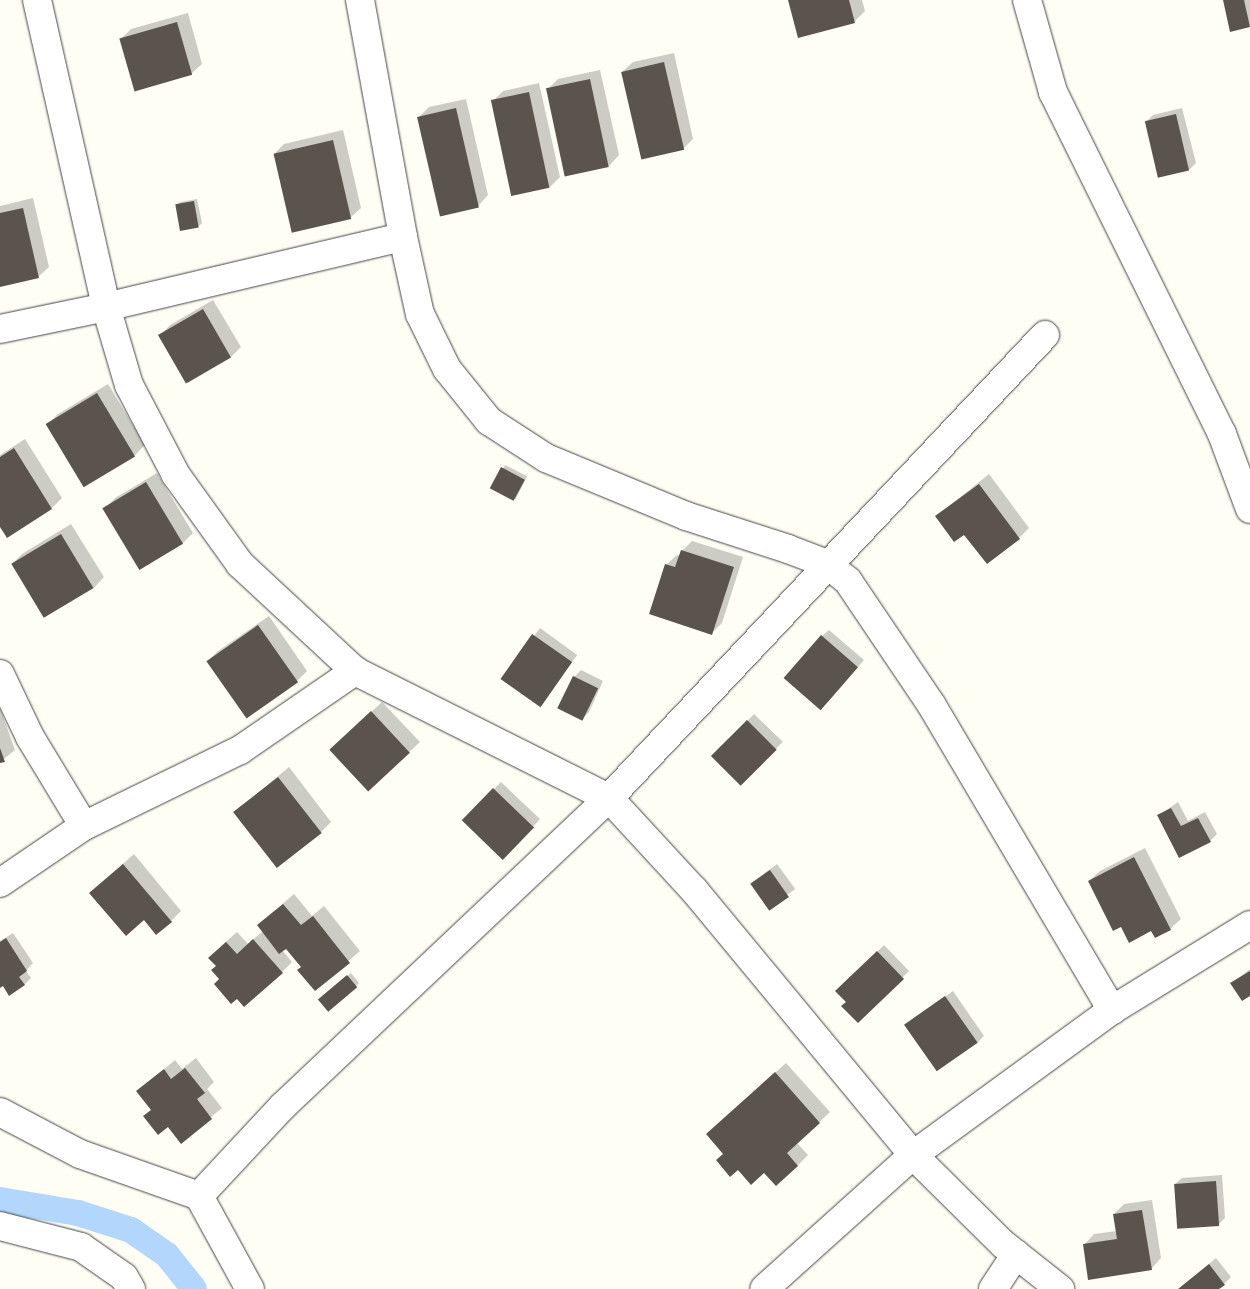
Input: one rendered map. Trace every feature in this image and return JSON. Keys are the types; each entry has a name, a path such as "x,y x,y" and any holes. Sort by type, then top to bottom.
{"street":[{"path":"37,0 106,307 129,385 176,475 240,564 355,671 609,798 694,890 913,1155 1016,1254 1060,1289"},
{"path":"360,0 403,237 424,322 447,369 490,422 546,458 686,516 788,549 827,564 848,581 931,704 1112,1010"},
{"path":"1027,0 1054,92 1222,434 1250,508"},
{"path":"0,329 106,307 403,237"},
{"path":"199,1196 284,1106 609,798 827,564 1045,335"},
{"path":"0,883 84,826 240,750 355,671"},
{"path":"0,674 30,737 84,826"},
{"path":"764,1289 913,1155 1112,1010 1250,925"},
{"path":"0,1112 80,1154 199,1196 250,1289"},
{"path":"0,1226 81,1247 124,1277 131,1289"},
{"path":"993,1289 1016,1254"}],"building":[{"path":"788,0 849,0 855,23 798,38"},
{"path":"1223,0 1244,0 1250,27 1230,32"},
{"path":"177,22 192,75 134,91 119,39"},
{"path":"664,62 684,150 641,160 621,72"},
{"path":"590,79 609,167 565,176 546,88"},
{"path":"529,92 549,188 511,196 491,100"},
{"path":"456,108 479,207 440,216 417,117"},
{"path":"1176,114 1189,171 1158,178 1145,121"},
{"path":"333,140 351,219 292,233 274,154"},
{"path":"194,201 199,228 180,231 175,204"},
{"path":"23,208 39,278 0,287 0,213"},
{"path":"203,309 231,357 186,383 158,335"},
{"path":"97,393 135,456 84,487 46,424"},
{"path":"14,448 52,509 7,538 0,527 0,457"},
{"path":"501,467 525,480 514,501 490,488"},
{"path":"146,482 183,544 139,570 102,508"},
{"path":"979,484 1020,539 987,564 964,535 954,542 935,516"},
{"path":"61,534 93,588 44,618 11,564"},
{"path":"681,550 734,567 712,635 649,614 665,564 675,567"},
{"path":"258,625 298,682 247,718 206,661"},
{"path":"532,634 572,662 541,707 500,679"},
{"path":"821,635 858,667 821,710 784,678"},
{"path":"573,676 598,688 582,721 557,708"},
{"path":"371,711 410,753 368,792 329,750"},
{"path":"747,720 777,750 741,786 711,756"},
{"path":"0,748 5,762 0,763"},
{"path":"278,777 322,833 277,868 233,812"},
{"path":"493,788 534,828 503,860 462,820"},
{"path":"1171,808 1181,826 1198,818 1211,842 1179,858 1157,815"},
{"path":"1134,857 1171,930 1155,938 1151,931 1129,943 1121,927 1113,931 1088,881"},
{"path":"123,864 172,922 156,935 144,920 126,936 89,893"},
{"path":"770,870 789,897 769,911 750,884"},
{"path":"283,904 301,925 313,916 350,963 315,991 297,970 301,967 286,949 279,954 257,925"},
{"path":"6,938 27,971 19,977 25,985 9,996 3,986 0,988 0,942"},
{"path":"253,939 283,973 244,1007 237,999 231,1004 214,984 219,979 211,970 216,966 208,958 226,942 237,954"},
{"path":"877,951 904,979 858,1023 841,1006 846,1002 835,991"},
{"path":"1250,971 1250,996 1242,1001 1230,983"},
{"path":"347,975 357,987 328,1012 318,999"},
{"path":"945,996 978,1043 937,1071 904,1025"},
{"path":"185,1068 205,1093 197,1099 212,1119 181,1144 168,1127 158,1135 143,1116 151,1110 136,1091 164,1069 171,1079"},
{"path":"775,1072 820,1123 787,1153 798,1166 776,1186 764,1173 751,1185 738,1170 730,1177 716,1160 723,1154 706,1134"},
{"path":"1216,1181 1219,1226 1177,1229 1174,1184"},
{"path":"1142,1210 1152,1270 1088,1280 1083,1244 1117,1239 1113,1214"},
{"path":"1209,1264 1225,1285 1219,1289 1178,1289"}],"waterway":[{"path":"0,1200 78,1213 131,1230 167,1255 194,1289"}]}
